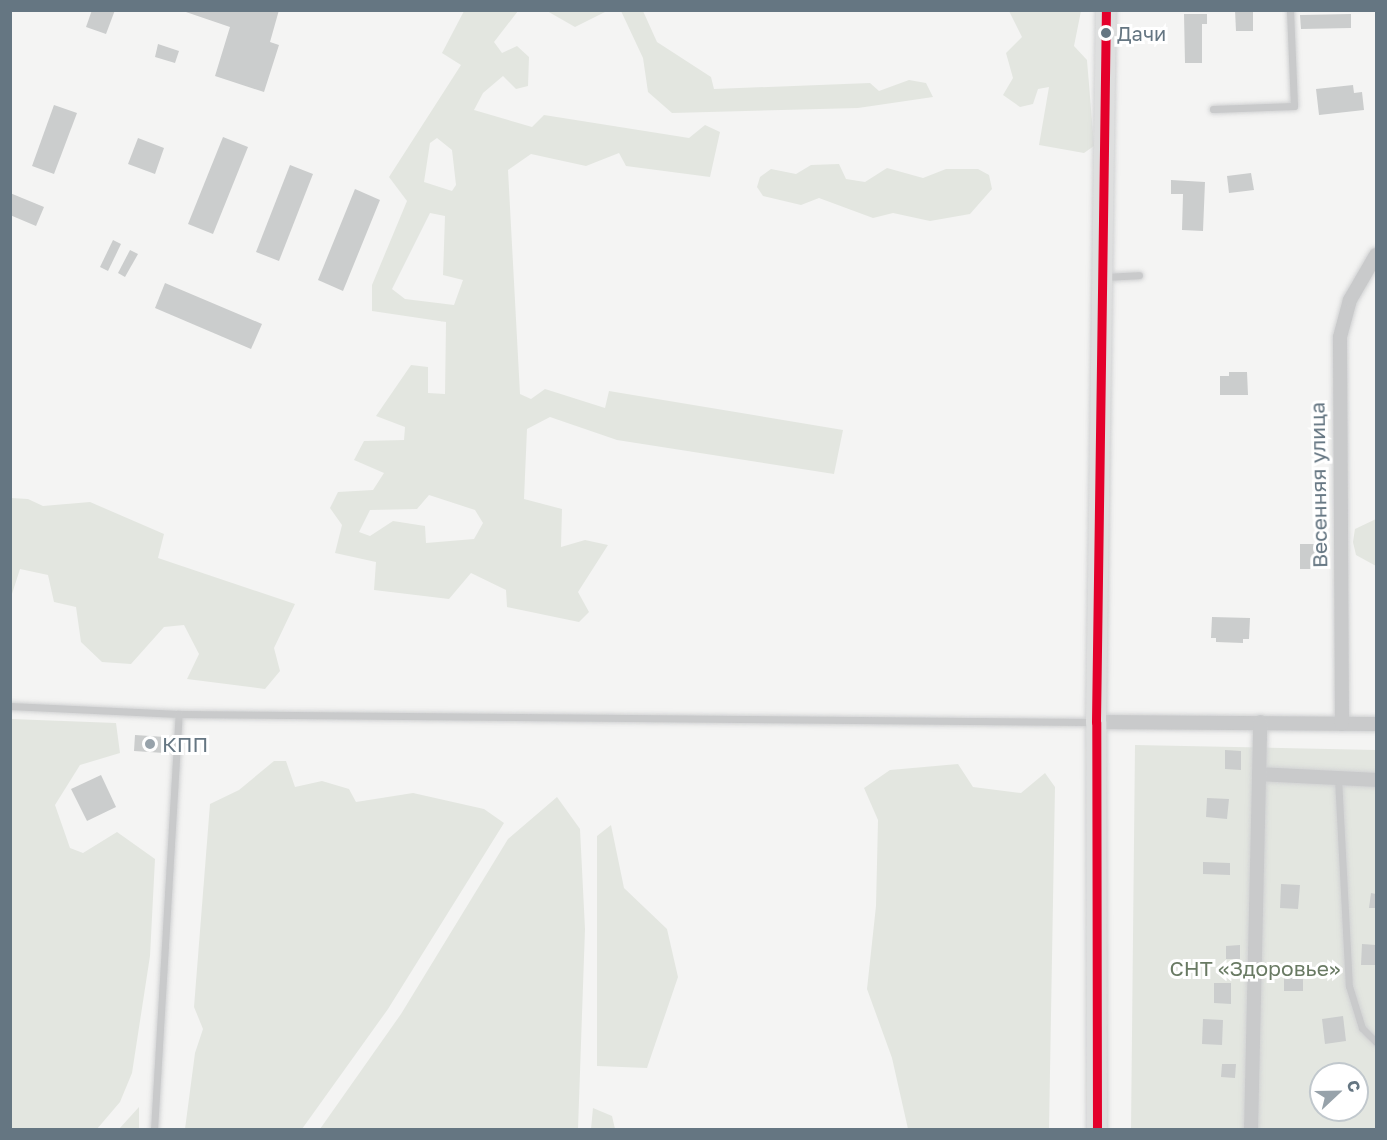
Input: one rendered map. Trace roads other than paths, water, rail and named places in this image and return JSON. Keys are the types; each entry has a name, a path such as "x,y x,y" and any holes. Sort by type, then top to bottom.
{"main road":[{"path":"1097,1130 1096,722 1106,10"}],"street":[{"name":"Весенняя улица","path":"1342,724 1340,337 1350,300 1377,255"},
{"path":"1096,722 1377,724"},
{"path":"1251,1130 1260,722"},
{"path":"1259,774 1377,780"}],"lane":[{"path":"1213,109 1294,106 1290,10"},
{"path":"1102,277 1139,275"},
{"path":"10,706 179,714 1096,722"},
{"path":"154,1130 179,714"},
{"path":"1338,778 1350,986 1362,1028 1377,1042"}],"place":[{"name":"Дачи","path":"1106,33"},
{"name":"КПП","path":"150,744"}],"park label":[{"name":"СНТ «Здоровье»","path":"1255,968"}]}
